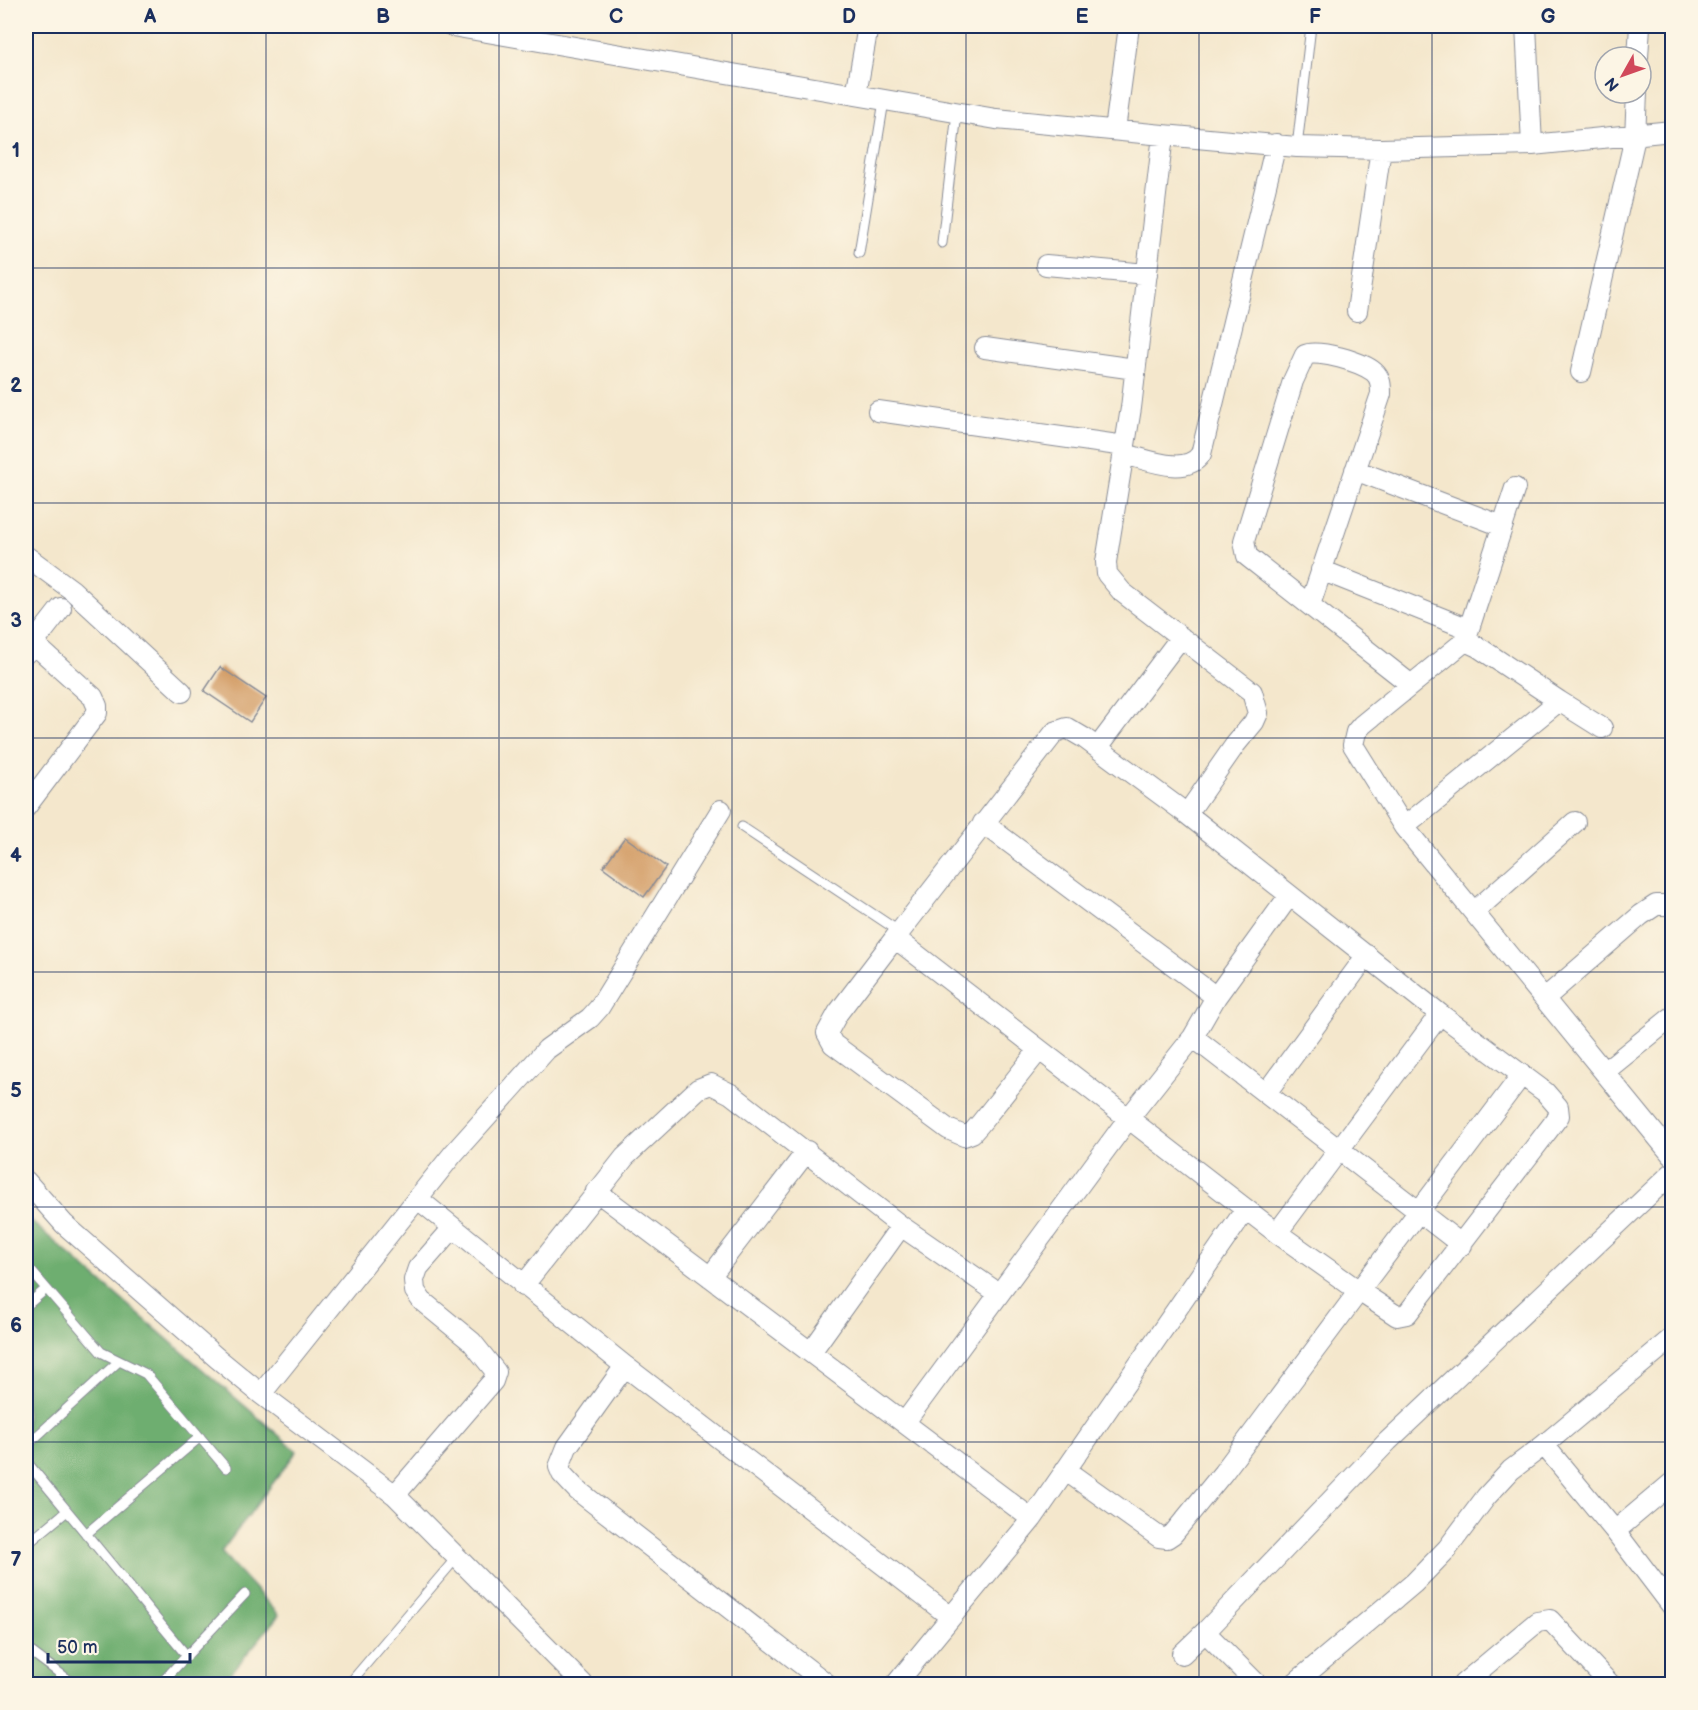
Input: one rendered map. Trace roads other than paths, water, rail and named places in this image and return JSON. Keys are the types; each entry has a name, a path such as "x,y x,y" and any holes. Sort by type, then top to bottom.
{"street":[{"path":"453,26 957,113 1297,147 1381,149 1532,145 1635,137 1672,131"},
{"path":"856,95 868,26"},
{"path":"1115,130 1129,26"},
{"path":"1526,26 1532,145"},
{"path":"1639,45 1640,26"},
{"path":"1581,372 1635,137 1636,105"},
{"path":"1163,135 1136,369 1106,562 1107,574 1122,592 1252,692 1258,713 1254,722 1187,814"},
{"path":"878,411 1124,450 1185,466 1192,464 1201,454 1276,144"},
{"path":"1357,311 1381,149"},
{"path":"1046,265 1147,274"},
{"path":"985,348 1136,369"},
{"path":"1310,604 1382,394 1379,378 1368,369 1333,356 1311,352 1305,355 1293,381 1244,541 1247,556 1410,684"},
{"path":"1355,470 1502,526"},
{"path":"1515,488 1467,635 1362,725 1353,740 1358,754 1404,827 1671,1151"},
{"path":"26,556 72,590 182,692"},
{"path":"1321,570 1467,635 1478,647 1602,728"},
{"path":"26,807 97,713 97,706 93,698 29,648 61,608"},
{"path":"1098,747 1181,637"},
{"path":"1404,827 1559,701"},
{"path":"897,935 1039,1050 1277,1233 1397,1316 1407,1314 1559,1116 1558,1107 1553,1100 1440,1014 1187,814 1098,747 1067,728 1054,732 983,823 897,935 834,1018 827,1033 833,1044 948,1129 964,1136 972,1133 980,1124 1039,1050"},
{"path":"261,1394 418,1198 547,1050 590,1018 599,1008 721,810"},
{"path":"1474,912 1575,822"},
{"path":"983,823 1216,997"},
{"path":"904,1422 1128,1119 1192,1037 1216,997 1289,896"},
{"path":"1545,998 1641,915 1656,905 1672,905"},
{"path":"1266,1093 1367,955"},
{"path":"1277,1233 1440,1014"},
{"path":"1604,1072 1672,1017"},
{"path":"1192,1037 1462,1245"},
{"path":"1065,1470 1159,1537 1167,1538 1173,1534 1223,1473 1521,1076"},
{"path":"523,1286 596,1191 648,1135 698,1089 711,1084 731,1094 901,1226 998,1293"},
{"path":"710,1276 807,1151"},
{"path":"1182,1654 1388,1441 1672,1173"},
{"path":"26,1181 64,1224 261,1394 395,1495 583,1684"},
{"path":"596,1191 1032,1519"},
{"path":"418,1198 523,1286 624,1366 951,1617"},
{"path":"896,1684 1032,1519 1246,1209"},
{"path":"811,1352 901,1226"},
{"path":"395,1495 493,1381 496,1372 472,1342 422,1301 415,1291 414,1280 418,1268 453,1227"},
{"path":"1294,1684 1414,1583 1447,1549 1462,1527 1505,1477 1672,1338"},
{"path":"624,1366 567,1447 559,1467 562,1474 577,1490 827,1684"},
{"path":"1544,1445 1672,1606"},
{"path":"1615,1532 1672,1483"},
{"path":"1463,1684 1538,1622 1550,1620 1610,1684"},
{"path":"1205,1632 1257,1684"}],"lane":[{"path":"1297,147 1311,26"},
{"path":"860,253 884,101"},
{"path":"942,243 957,113"},
{"path":"742,827 897,935"},
{"path":"26,1265 101,1352 146,1374 226,1468"},
{"path":"26,1306 46,1289"},
{"path":"26,1446 119,1361"},
{"path":"86,1534 200,1437"},
{"path":"26,1461 187,1656"},
{"path":"26,1545 67,1511"},
{"path":"349,1684 457,1557"},
{"path":"160,1684 245,1594"},
{"path":"26,1648 74,1684"}]}
